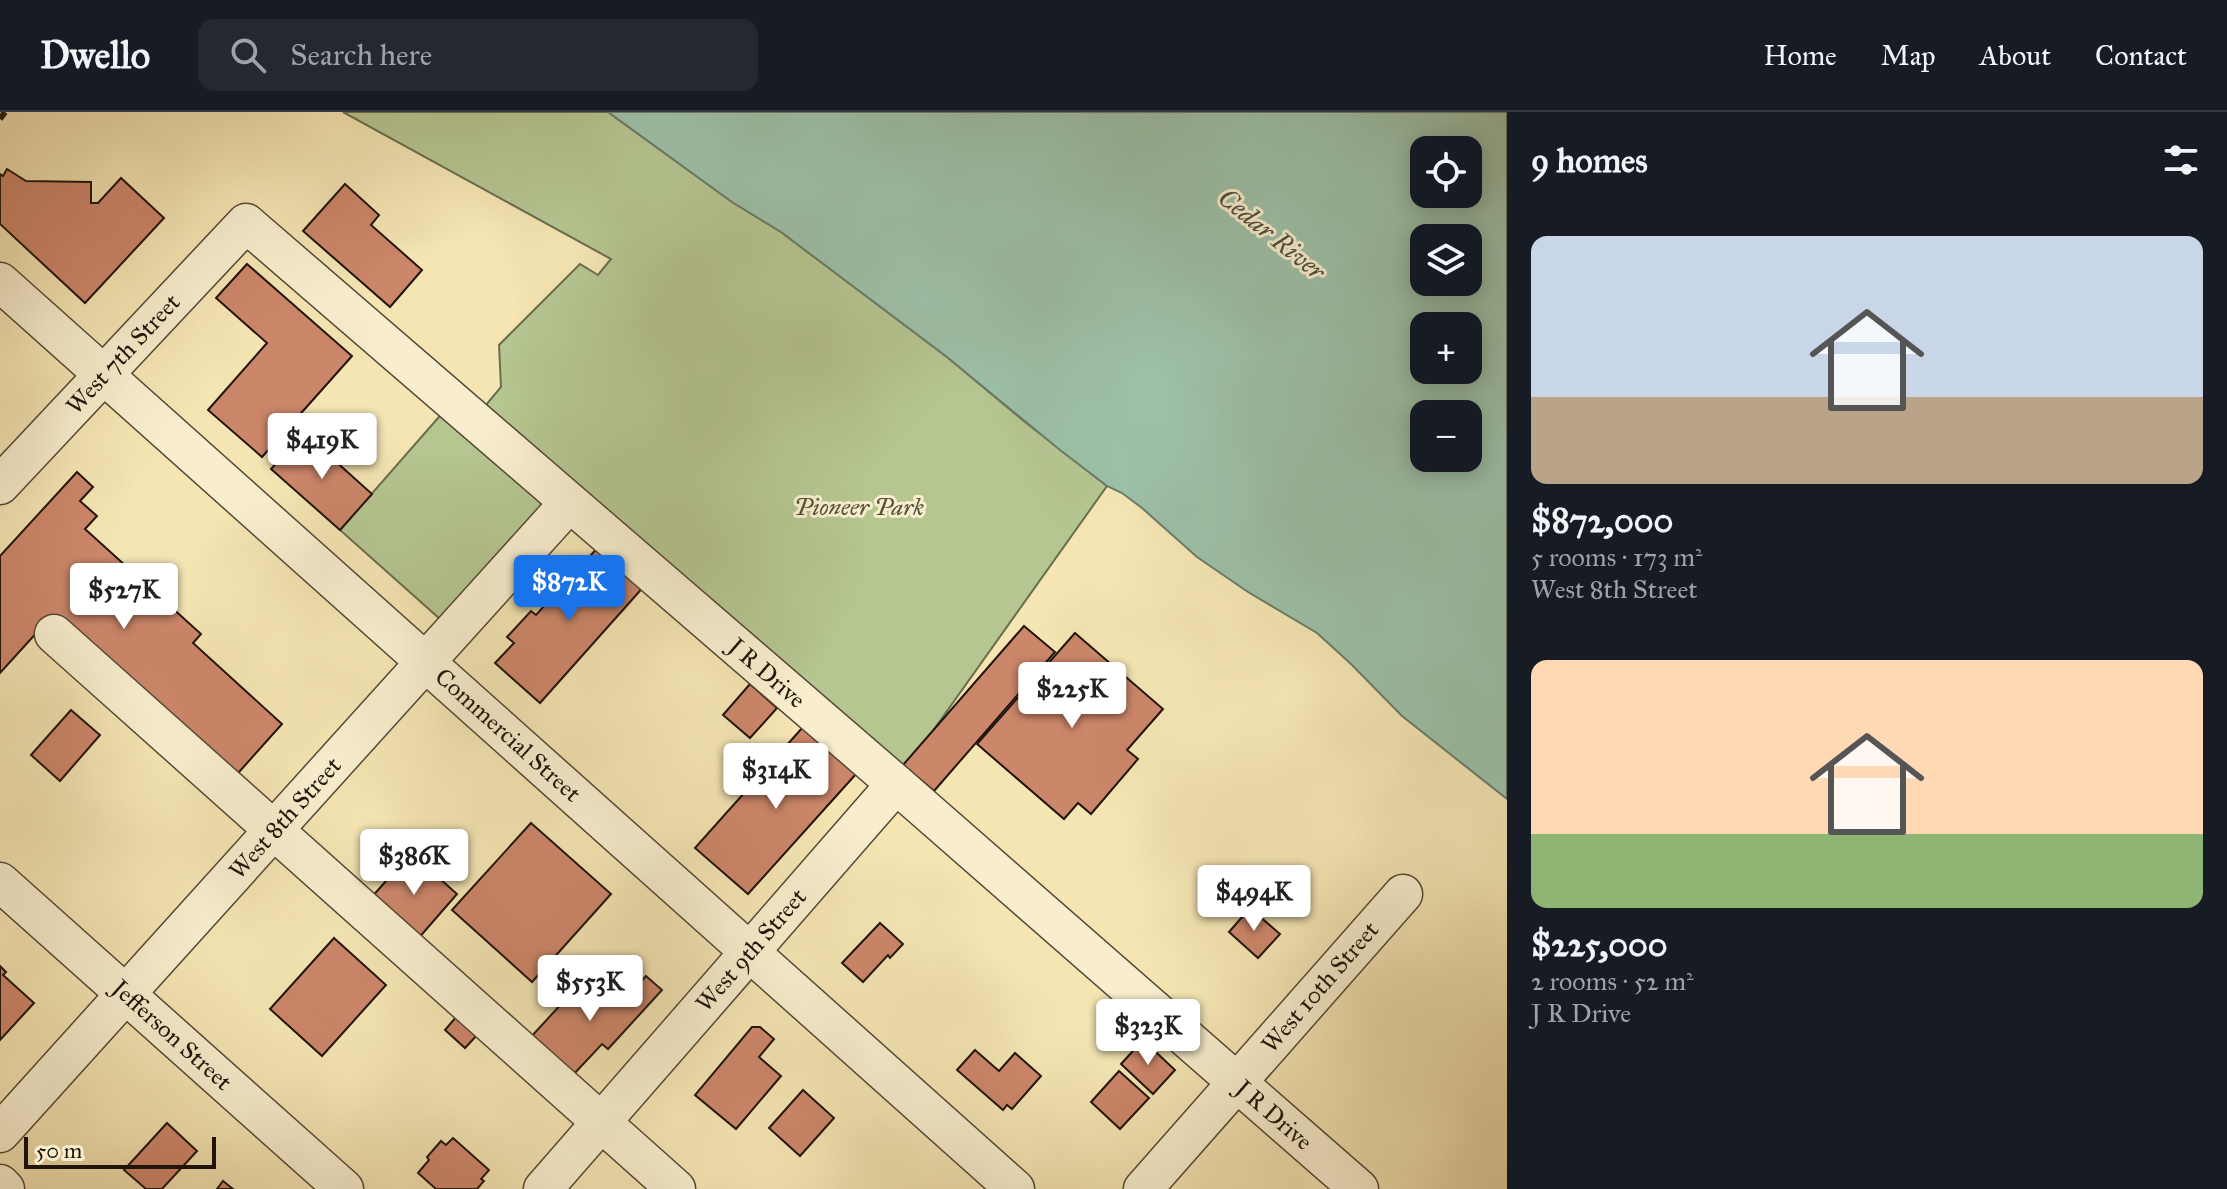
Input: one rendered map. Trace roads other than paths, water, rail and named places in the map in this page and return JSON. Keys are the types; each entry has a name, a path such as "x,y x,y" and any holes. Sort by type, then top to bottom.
{"street":[{"name":"West 7th Street","path":"0,485 246,223"},
{"name":"J R Drive","path":"246,223 1359,1189"},
{"name":"Commercial Street","path":"0,282 1015,1189"},
{"name":"West 8th Street","path":"0,1133 569,503"},
{"path":"54,634 676,1189"},
{"name":"West 9th Street","path":"543,1189 896,784"},
{"name":"Jefferson Street","path":"0,882 344,1189"},
{"name":"West 10th Street","path":"1143,1189 1403,894"},
{"path":"0,1184 5,1189"}],"water":[{"name":"Cedar River","path":"608,112 1507,112 1507,799 1402,716 1317,633 1197,557 1142,508 1107,486 947,357 781,232 732,202"}],"railway":[{"path":"0,119 5,112"}],"park label":[{"name":"Pioneer Park","path":"859,507"}]}
